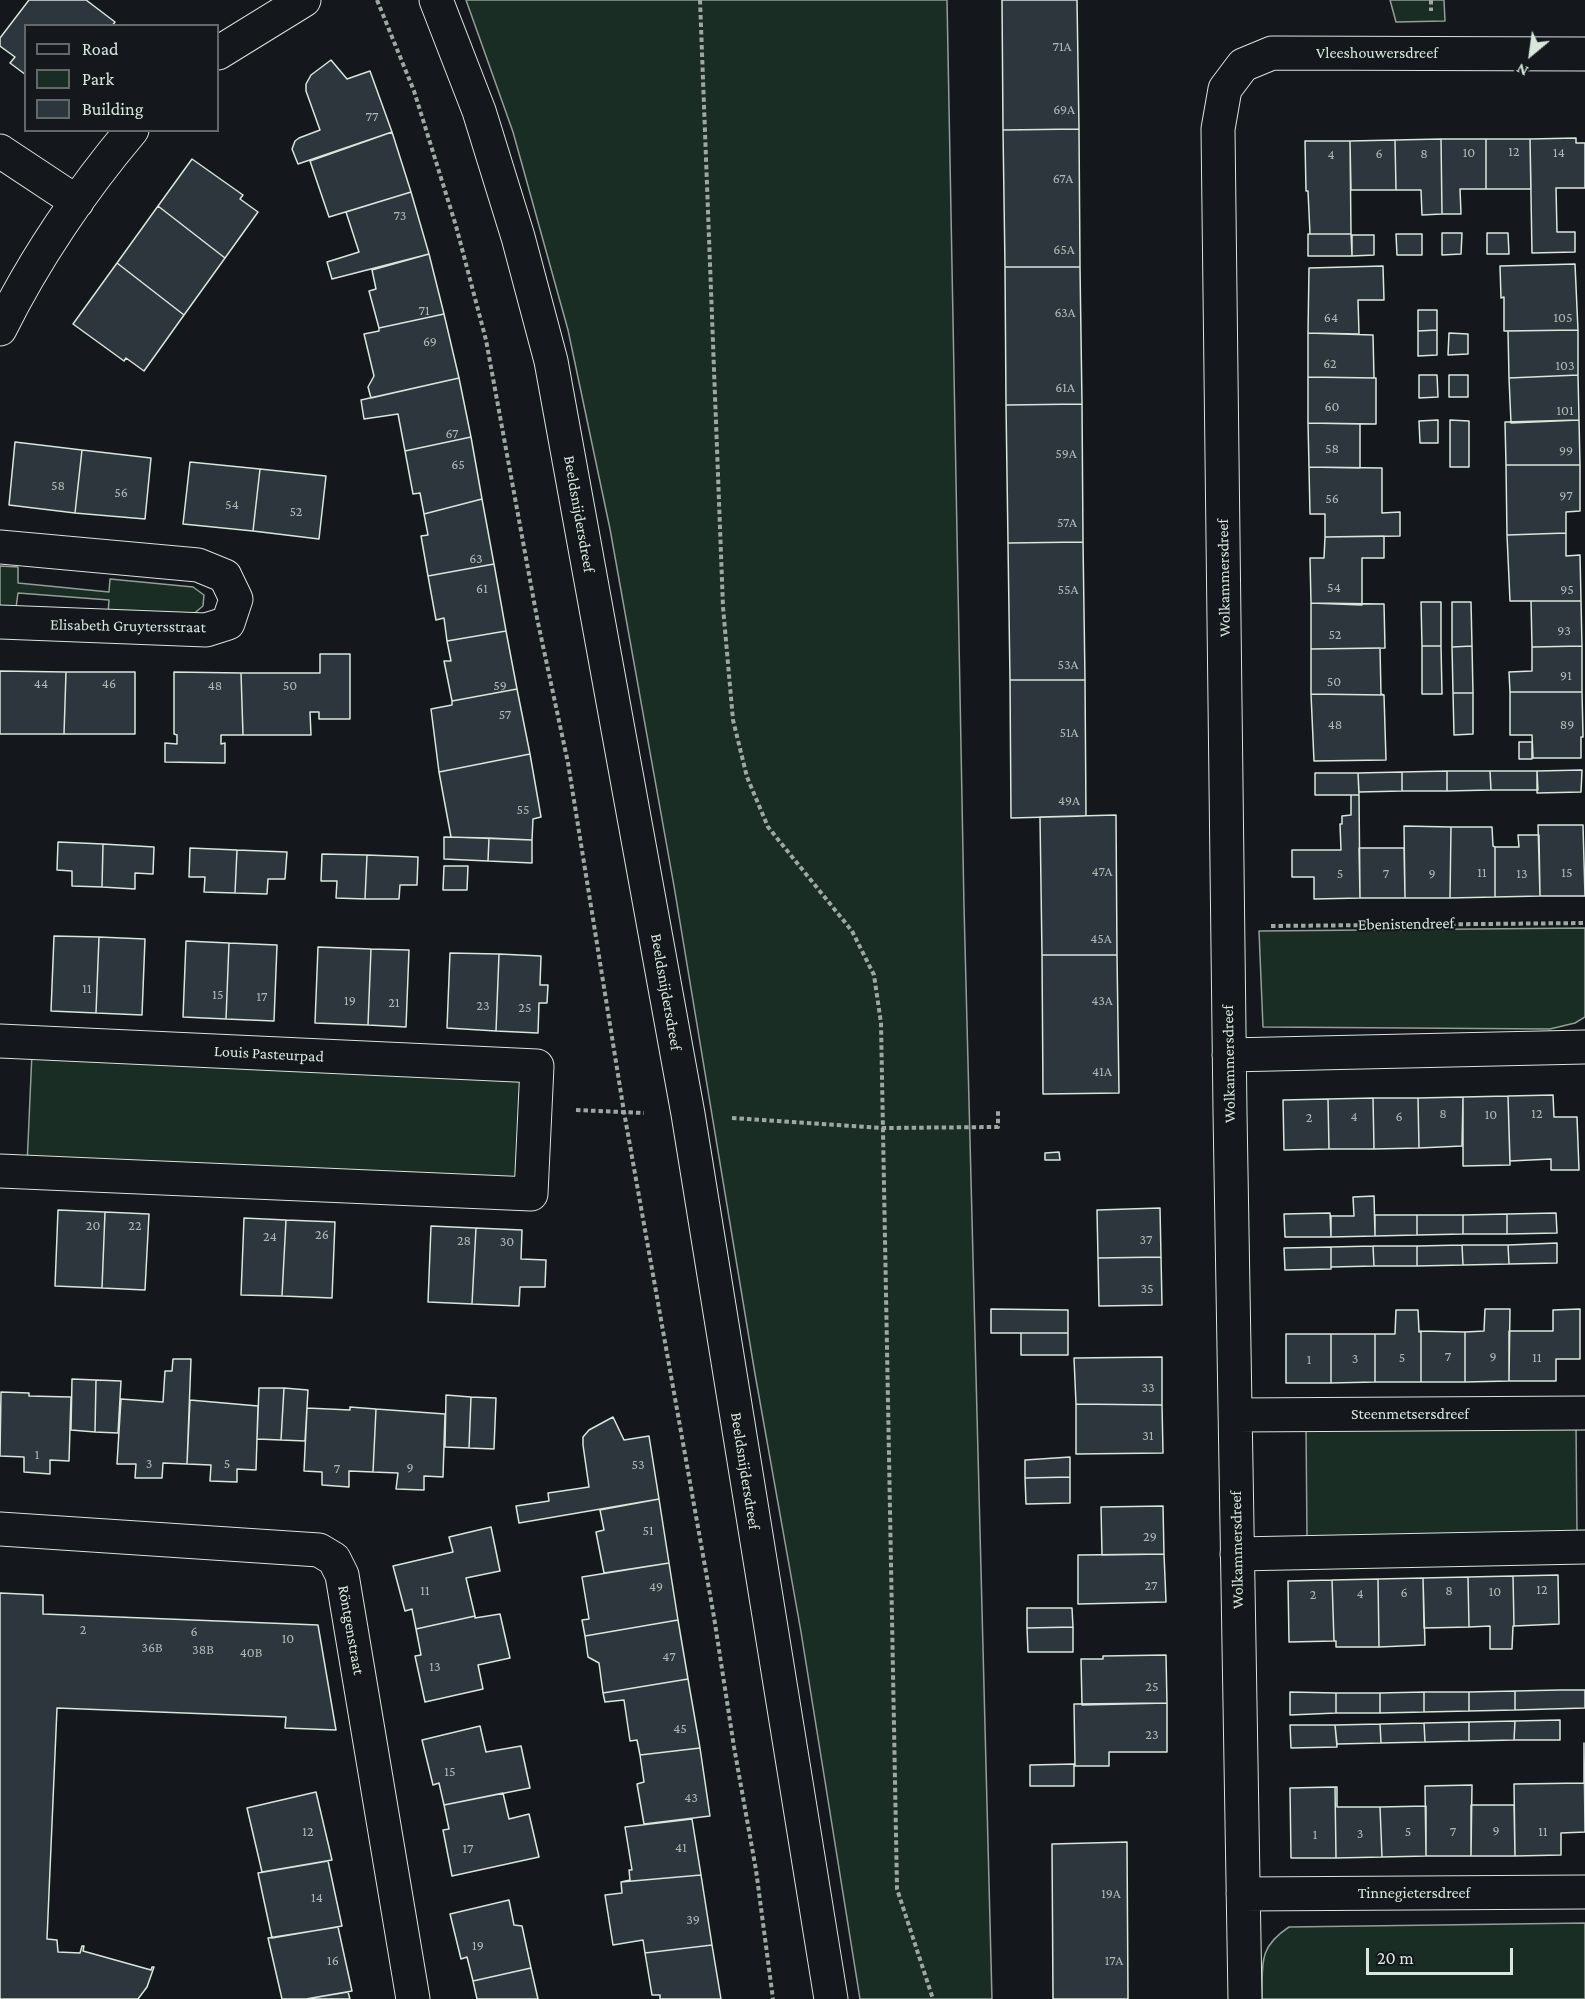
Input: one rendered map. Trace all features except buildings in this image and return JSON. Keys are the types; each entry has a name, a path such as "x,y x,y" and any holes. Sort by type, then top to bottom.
{"street":[{"path":"219,52 304,0"},
{"name":"Beeldsnijdersdreef","path":"436,0 480,111 518,237 551,361 688,1114 831,1999"},
{"name":"Vleeshouwersdreef","path":"1218,129 1225,89 1243,64 1272,53 1585,54"},
{"name":"Wolkammersdreef","path":"1218,129 1229,1054 1245,1999"},
{"path":"0,329 22,288 77,202 130,132"},
{"path":"0,151 77,202"},
{"name":"Elisabeth Gruytersstraat","path":"0,547 198,565 225,576 236,599 228,623 206,630 0,622"},
{"name":"Louis Pasteurpad","path":"0,1041 537,1066 537,1108"},
{"path":"1229,1054 1585,1047"},
{"path":"0,1171 531,1194 537,1108"},
{"name":"Steenmetsersdreef","path":"1235,1415 1585,1413"},
{"name":"Röntgenstraat","path":"0,1529 319,1550 334,1559 342,1575 413,1999"},
{"path":"1237,1554 1585,1547"},
{"name":"Tinnegietersdreef","path":"1243,1894 1585,1892"}],"path":[{"path":"377,0 414,91 456,226 486,340 537,618 568,763 624,1112 714,1617 756,1870 774,1999"},
{"path":"700,0 723,607 733,720 747,777 768,827 852,931 874,975 881,1023 897,1889 933,1999"},
{"name":"Ebenistendreef","path":"1228,926 1585,923"},
{"path":"537,1108 688,1114 883,1128 998,1127 998,1110"}],"green space":[{"path":"466,0 947,0 964,906 992,1999 860,1999 801,1632 755,1374 674,886 610,529 568,330 513,132"},
{"path":"1390,0 1444,0 1445,21 1396,22"},
{"path":"0,566 18,567 18,583 109,592 110,579 193,587 204,595 203,606 191,616 108,613 109,600 18,593 15,615 0,614"},
{"path":"1585,928 1585,1017 1575,1023 1550,1029 1263,1027 1259,931"},
{"path":"32,1053 531,1075 523,1185 27,1165"},
{"path":"1576,1424 1577,1535 1307,1537 1306,1426"},
{"path":"1585,1923 1585,1999 1262,1999 1263,1967 1267,1950 1271,1942 1289,1927"}]}
